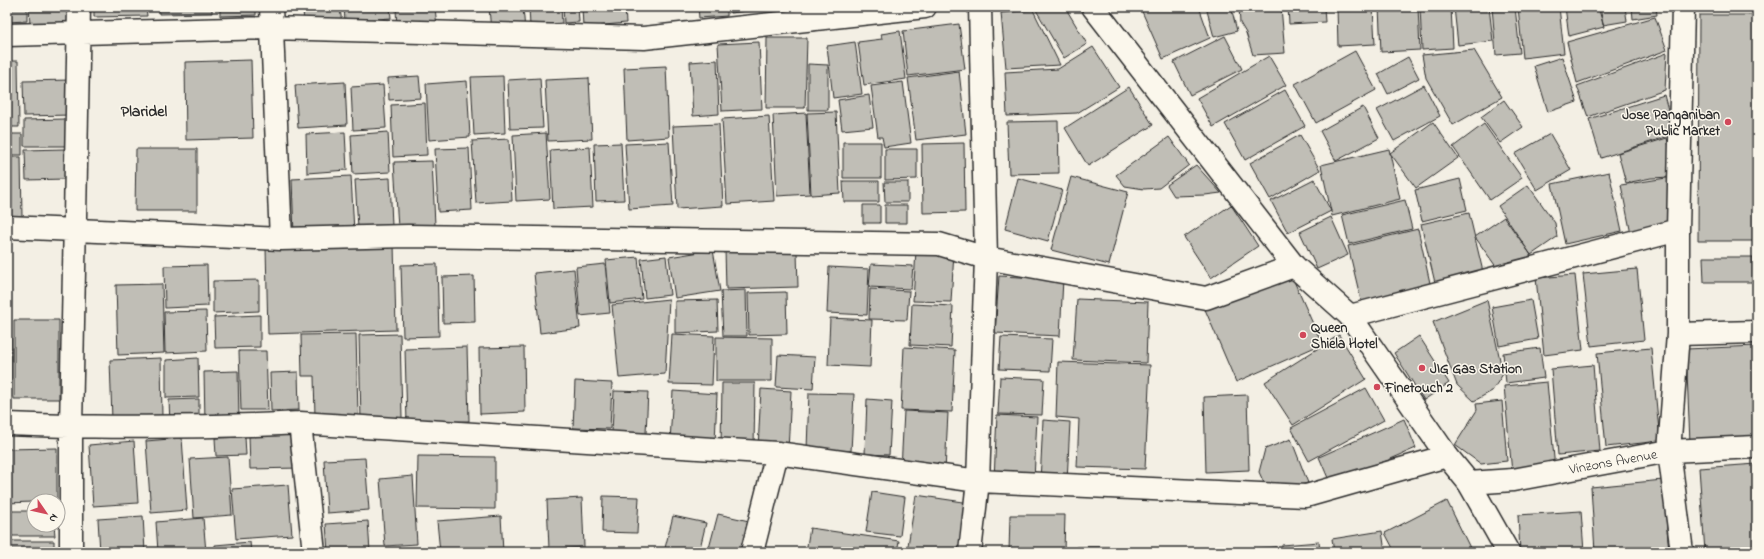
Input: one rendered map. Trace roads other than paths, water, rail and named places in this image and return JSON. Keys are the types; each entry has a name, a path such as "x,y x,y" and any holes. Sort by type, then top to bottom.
{"street":[{"path":"72,552 71,427 76,230 79,7"},
{"path":"7,35 78,32 271,18 644,38 925,7"},
{"path":"970,552 978,481 986,258 980,7"},
{"path":"1093,7 1294,266 1350,316 1447,456 1469,483 1508,552"},
{"path":"1682,552 1669,451 1678,334 1678,230 1684,7"},
{"path":"271,18 281,239"},
{"path":"7,227 281,239 408,236 939,244 986,258 1206,298 1294,266"},
{"path":"1350,316 1678,230"},
{"path":"1678,334 1757,332"},
{"path":"7,424 71,427 220,427 300,423 777,452 978,481 1306,496 1447,456"},
{"path":"300,423 314,552"},
{"name":"Vinzons Avenue","path":"1469,483 1513,480 1669,451 1757,447"},
{"path":"752,552 777,452"}],"place":[{"name":"Jose Panganiban Public Market","path":"1728,122"},
{"name":"Queen Shiela Hotel","path":"1303,335"},
{"name":"JIG Gas Station","path":"1422,368"},
{"name":"Finetouch 2","path":"1377,387"}],"district":[{"name":"Plaridel","path":"144,110"}]}
